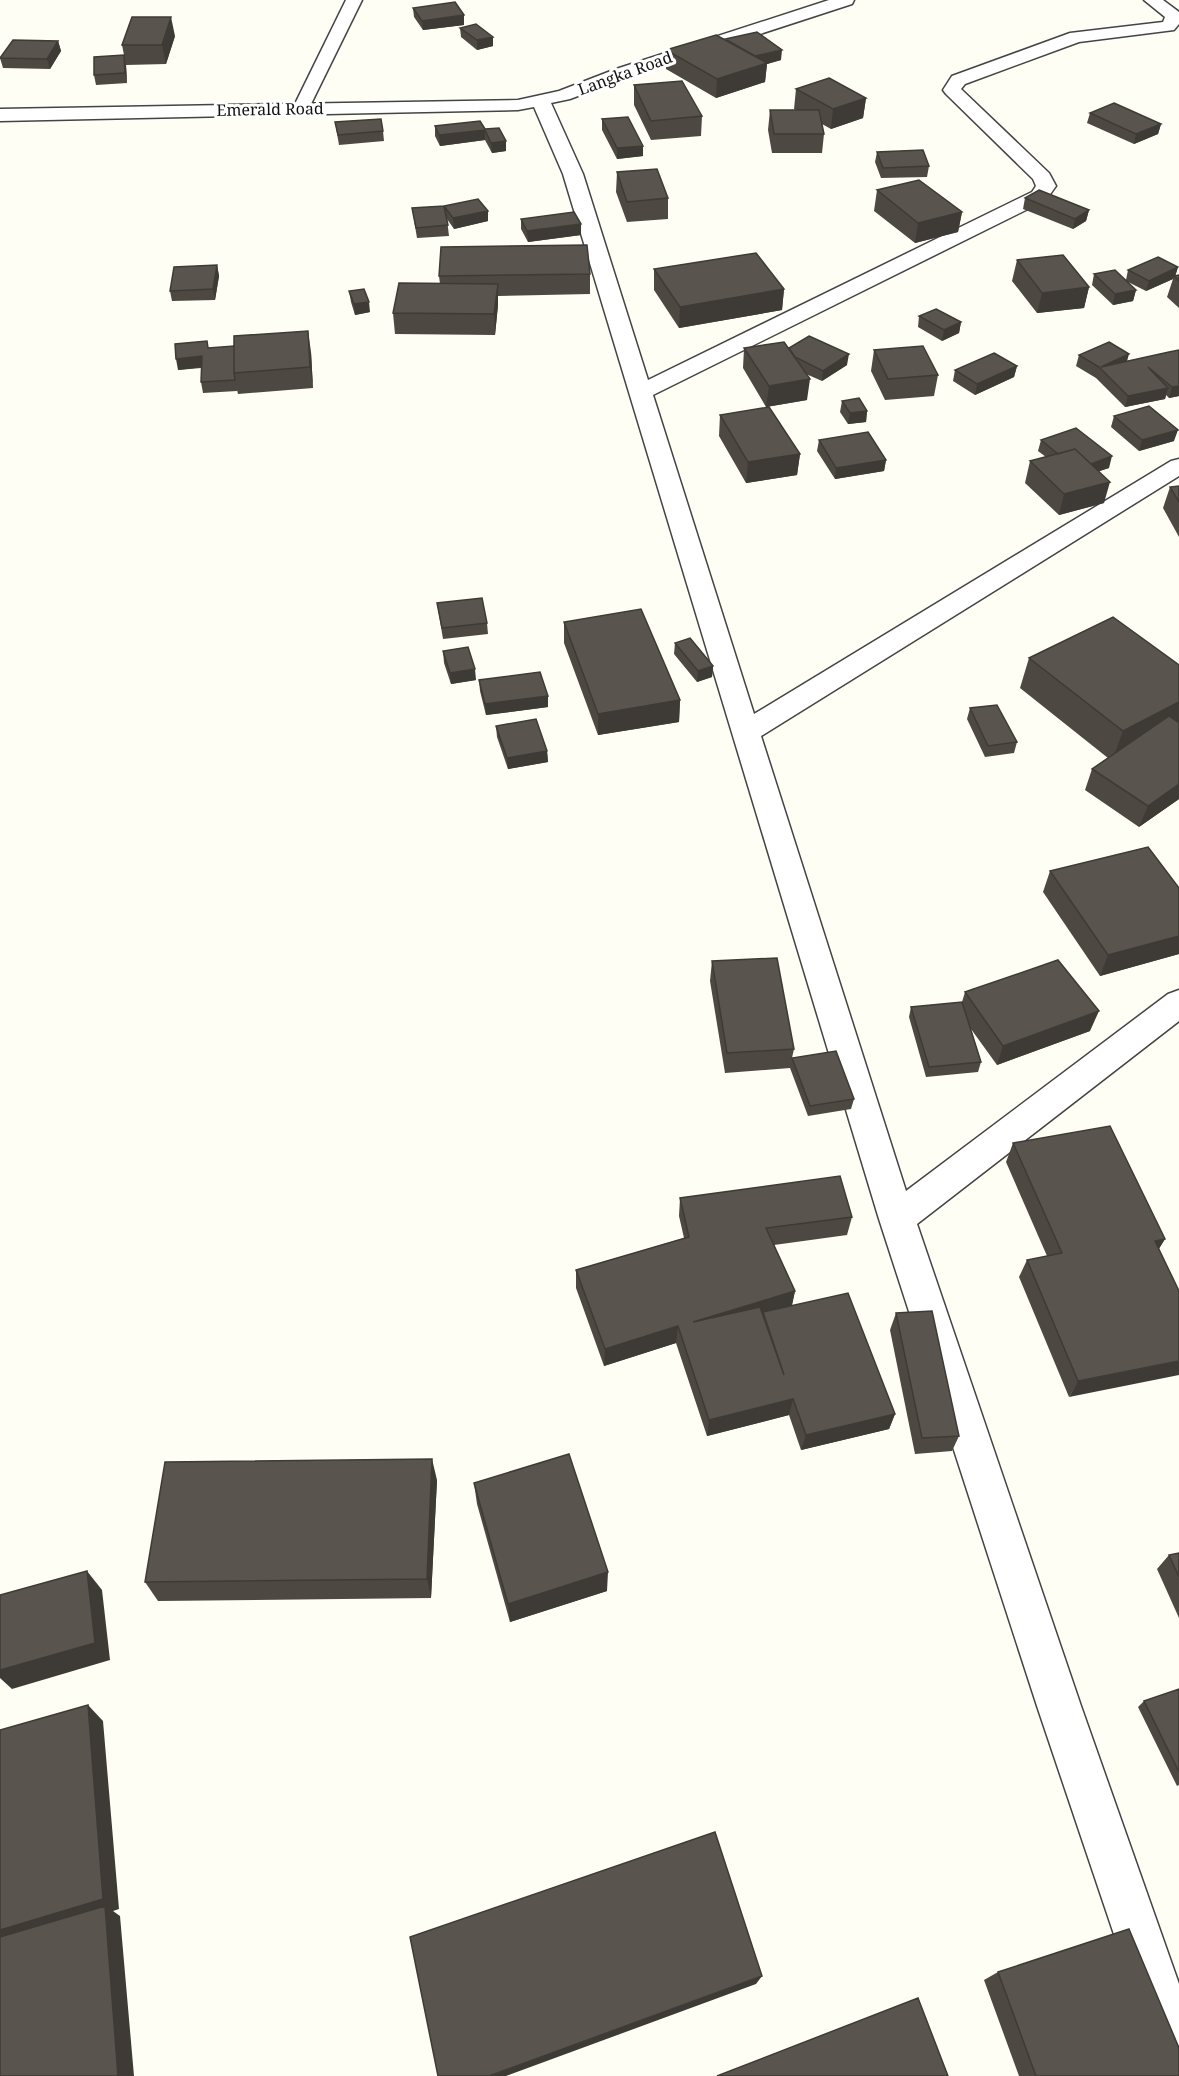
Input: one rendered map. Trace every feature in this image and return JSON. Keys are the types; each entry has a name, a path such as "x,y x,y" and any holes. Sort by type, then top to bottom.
{"street":[{"name":"Langka Road","path":"541,102 622,73 846,0"},
{"path":"640,393 1039,196 1046,186 1042,177 952,90 958,80 1076,37 1168,26 1173,20 1173,15 1152,0"},
{"name":"Emerald Road","path":"0,115 301,108 499,107 541,102"},
{"path":"541,102 573,174 897,1219 1059,1706 1179,2053"},
{"path":"745,733 1179,466"},
{"path":"897,1219 1179,1003"}],"lane":[{"path":"301,108 354,0"}],"building":[{"path":"455,2 464,15 422,21 413,8"},
{"path":"132,17 171,17 162,45 122,45"},
{"path":"476,24 493,37 477,40 460,28"},
{"path":"757,32 782,50 755,56 725,39"},
{"path":"716,35 767,63 717,79 666,50"},
{"path":"13,40 58,41 47,59 0,58"},
{"path":"124,55 125,73 94,75 94,57"},
{"path":"829,78 866,98 833,109 796,89"},
{"path":"682,81 702,116 651,121 634,85"},
{"path":"1114,103 1161,124 1136,134 1090,113"},
{"path":"770,110 819,110 824,134 774,134"},
{"path":"628,117 643,146 617,148 602,119"},
{"path":"381,119 383,131 338,135 335,122"},
{"path":"480,121 485,129 499,128 506,141 491,143 485,130 439,135 435,126"},
{"path":"923,150 929,166 883,168 877,152"},
{"path":"657,169 668,198 627,202 617,172"},
{"path":"919,180 962,212 918,223 877,190"},
{"path":"1039,190 1089,210 1075,219 1025,198"},
{"path":"478,199 488,211 453,218 444,206"},
{"path":"444,206 448,225 416,228 412,208"},
{"path":"574,212 581,224 527,231 521,219"},
{"path":"587,245 590,274 439,276 441,247"},
{"path":"756,253 784,289 680,307 654,269"},
{"path":"1063,255 1089,287 1042,293 1017,260"},
{"path":"1158,257 1178,267 1149,281 1128,270"},
{"path":"217,265 213,289 170,291 174,267"},
{"path":"1115,270 1136,290 1115,294 1094,274"},
{"path":"399,283 498,284 494,314 393,313"},
{"path":"364,289 369,302 354,304 349,291"},
{"path":"936,309 961,322 944,330 919,316"},
{"path":"308,331 310,367 234,373 234,336"},
{"path":"809,336 849,354 823,371 795,357 789,348"},
{"path":"207,341 208,348 234,346 235,380 201,382 202,356 176,359 175,344"},
{"path":"784,342 810,379 769,386 744,348"},
{"path":"1109,342 1129,354 1101,367 1179,350 1179,386 1172,387 1148,367 1168,388 1128,396 1099,367 1079,355"},
{"path":"923,346 938,375 888,379 874,350"},
{"path":"994,353 1017,366 977,384 955,370"},
{"path":"859,398 867,411 850,413 842,401"},
{"path":"1149,406 1178,430 1142,440 1114,416"},
{"path":"769,407 800,454 748,462 720,415"},
{"path":"1076,428 1112,456 1091,464 1075,449 1058,454 1041,440"},
{"path":"868,432 886,460 836,468 819,440"},
{"path":"1075,449 1110,482 1064,494 1030,461"},
{"path":"1179,486 1179,502 1170,487"},
{"path":"482,598 487,623 442,628 437,603"},
{"path":"641,609 680,700 598,714 564,622"},
{"path":"1113,617 1179,665 1179,702 1123,731 1029,658"},
{"path":"690,638 713,666 698,671 675,643"},
{"path":"468,647 475,669 450,673 443,651"},
{"path":"540,672 548,696 485,704 479,680"},
{"path":"997,705 1017,742 988,746 970,708"},
{"path":"1169,716 1179,723 1179,784 1148,806 1092,769"},
{"path":"536,719 547,751 507,758 496,726"},
{"path":"1148,847 1179,888 1179,936 1108,955 1050,871"},
{"path":"777,958 794,1049 727,1053 712,961"},
{"path":"1058,960 1099,1011 1003,1046 965,992"},
{"path":"962,1002 981,1062 929,1067 911,1007"},
{"path":"836,1051 854,1099 810,1106 792,1058"},
{"path":"1110,1126 1165,1239 1155,1241 1179,1291 1179,1361 1078,1381 1027,1260 1062,1253 1013,1143"},
{"path":"840,1176 852,1217 766,1228 795,1291 693,1322 760,1307 784,1375 763,1312 848,1293 895,1414 806,1435 793,1399 709,1420 678,1326 605,1349 576,1270 689,1237 680,1198"},
{"path":"932,1311 959,1436 922,1438 896,1313"},
{"path":"569,1454 608,1572 508,1604 474,1483"},
{"path":"432,1459 427,1579 145,1582 165,1462"},
{"path":"1179,1553 1179,1577 1169,1555"},
{"path":"87,1571 95,1643 0,1670 0,1595"},
{"path":"1179,1689 1179,1772 1144,1701"},
{"path":"88,1705 103,1899 0,1930 0,1730"},
{"path":"715,1832 762,1976 489,2076 438,2076 410,1937"},
{"path":"105,1906 118,2076 0,2076 0,1937"},
{"path":"1129,1929 1179,2048 1179,2076 1036,2076 998,1972"},
{"path":"918,1998 948,2076 717,2076"}]}
